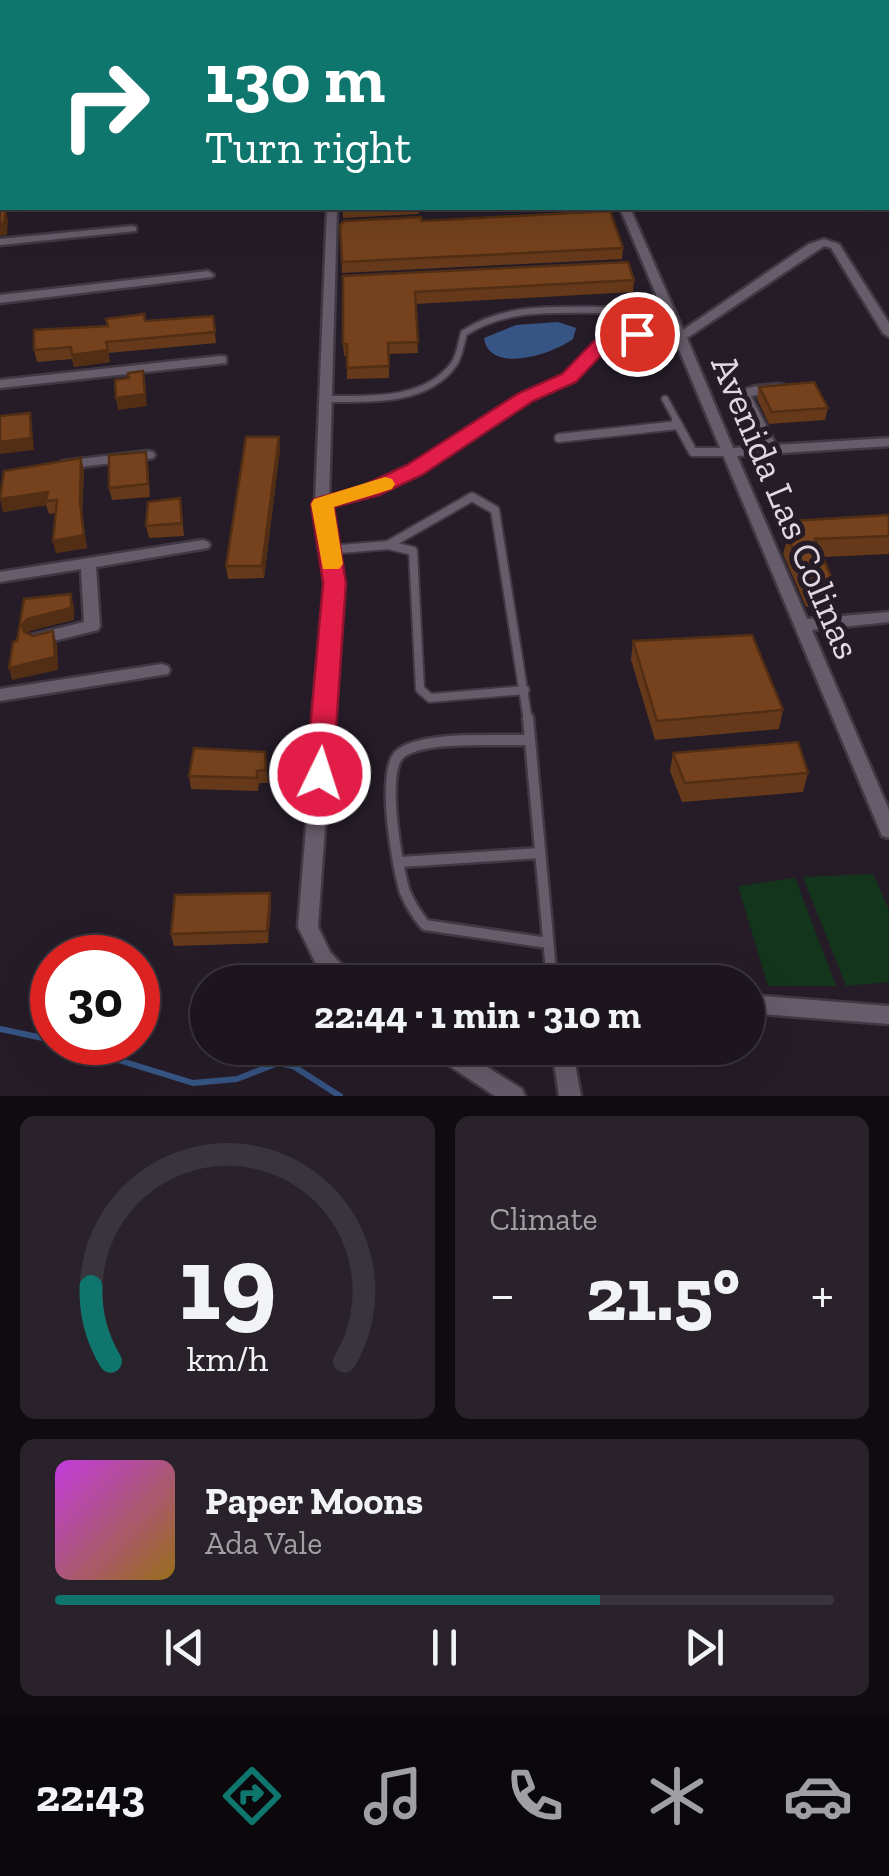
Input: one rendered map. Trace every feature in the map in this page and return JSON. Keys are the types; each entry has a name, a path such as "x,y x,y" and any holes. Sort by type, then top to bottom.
{"street":[{"path":"329,965 308,926 334,583 322,504 332,210"},
{"name":"Avenida Las Colinas","path":"626,210 889,831"},
{"path":"332,226 351,225"},
{"path":"0,242 132,229"},
{"path":"679,338 824,242 835,246 889,332"},
{"path":"628,266 648,265"},
{"path":"0,299 208,275"},
{"path":"330,282 350,280"},
{"path":"0,384 221,360"},
{"path":"771,448 744,395 749,391 798,386"},
{"path":"731,452 889,442"},
{"path":"56,466 148,455"},
{"path":"0,578 204,545"},
{"path":"37,639 92,626 88,564"},
{"path":"801,624 889,617"},
{"path":"0,695 162,670"},
{"path":"765,1005 889,1015"},
{"path":"466,1065 514,1096"},
{"path":"565,1065 570,1096"}],"lane":[{"path":"326,399 399,397 429,386 457,360 464,334 485,320 547,311 607,310"},
{"path":"322,504 372,490 414,470 526,397 569,378 601,345 637,334"},
{"path":"665,398 694,452 731,452"},
{"path":"559,438 678,425"},
{"path":"388,545 472,497 485,500 496,510 525,690 550,965"},
{"path":"329,550 388,545 414,550 420,689 430,698 525,690"},
{"path":"529,740 420,744 400,754 390,770 403,890 415,915 426,924 548,944"},
{"path":"400,862 540,852"}],"green space":[{"path":"873,874 889,910 889,982 846,986 803,877"},
{"path":"795,878 836,986 768,986 765,965 762,965 738,886"}],"water":[{"path":"558,322 576,328 573,339 537,355 509,359 497,356 488,349 484,338 516,325"}],"building":[{"path":"6,210 4,224 0,224 0,211"},
{"path":"610,211 623,248 342,262 340,225 344,221"},
{"path":"628,262 634,280 415,292 418,342 388,343 389,366 347,368 343,276"},
{"path":"144,314 145,321 213,316 215,332 106,342 108,350 72,355 71,347 34,350 34,330 108,326 106,319"},
{"path":"143,371 145,394 116,398 115,380"},
{"path":"814,382 828,408 772,412 759,387"},
{"path":"30,413 31,438 0,442 0,416"},
{"path":"246,437 279,437 262,566 226,566"},
{"path":"146,452 148,484 109,488 109,455"},
{"path":"81,458 84,535 53,541 57,500 46,501 48,492 0,499 4,471"},
{"path":"180,498 182,523 146,526 148,502"},
{"path":"889,515 889,536 815,539 835,586 810,589 787,535 796,533 792,521"},
{"path":"71,594 71,608 27,619 22,625 24,632 33,636 53,631 55,657 9,668 24,599"},
{"path":"752,635 783,710 657,721 633,641"},
{"path":"798,742 808,773 685,783 673,753"},
{"path":"194,748 265,752 266,770 257,771 257,778 189,776"},
{"path":"270,893 267,931 171,934 175,895"}],"waterway":[{"path":"0,1029 30,1035"},
{"path":"135,1065 193,1083 237,1079 278,1063 293,1066 340,1096"}],"slow traffic":[{"path":"331,564 322,504 385,484"}],"route":[{"path":"320,774 334,583 322,504 372,490 414,470 526,397 569,378 601,345 637,334"}]}
